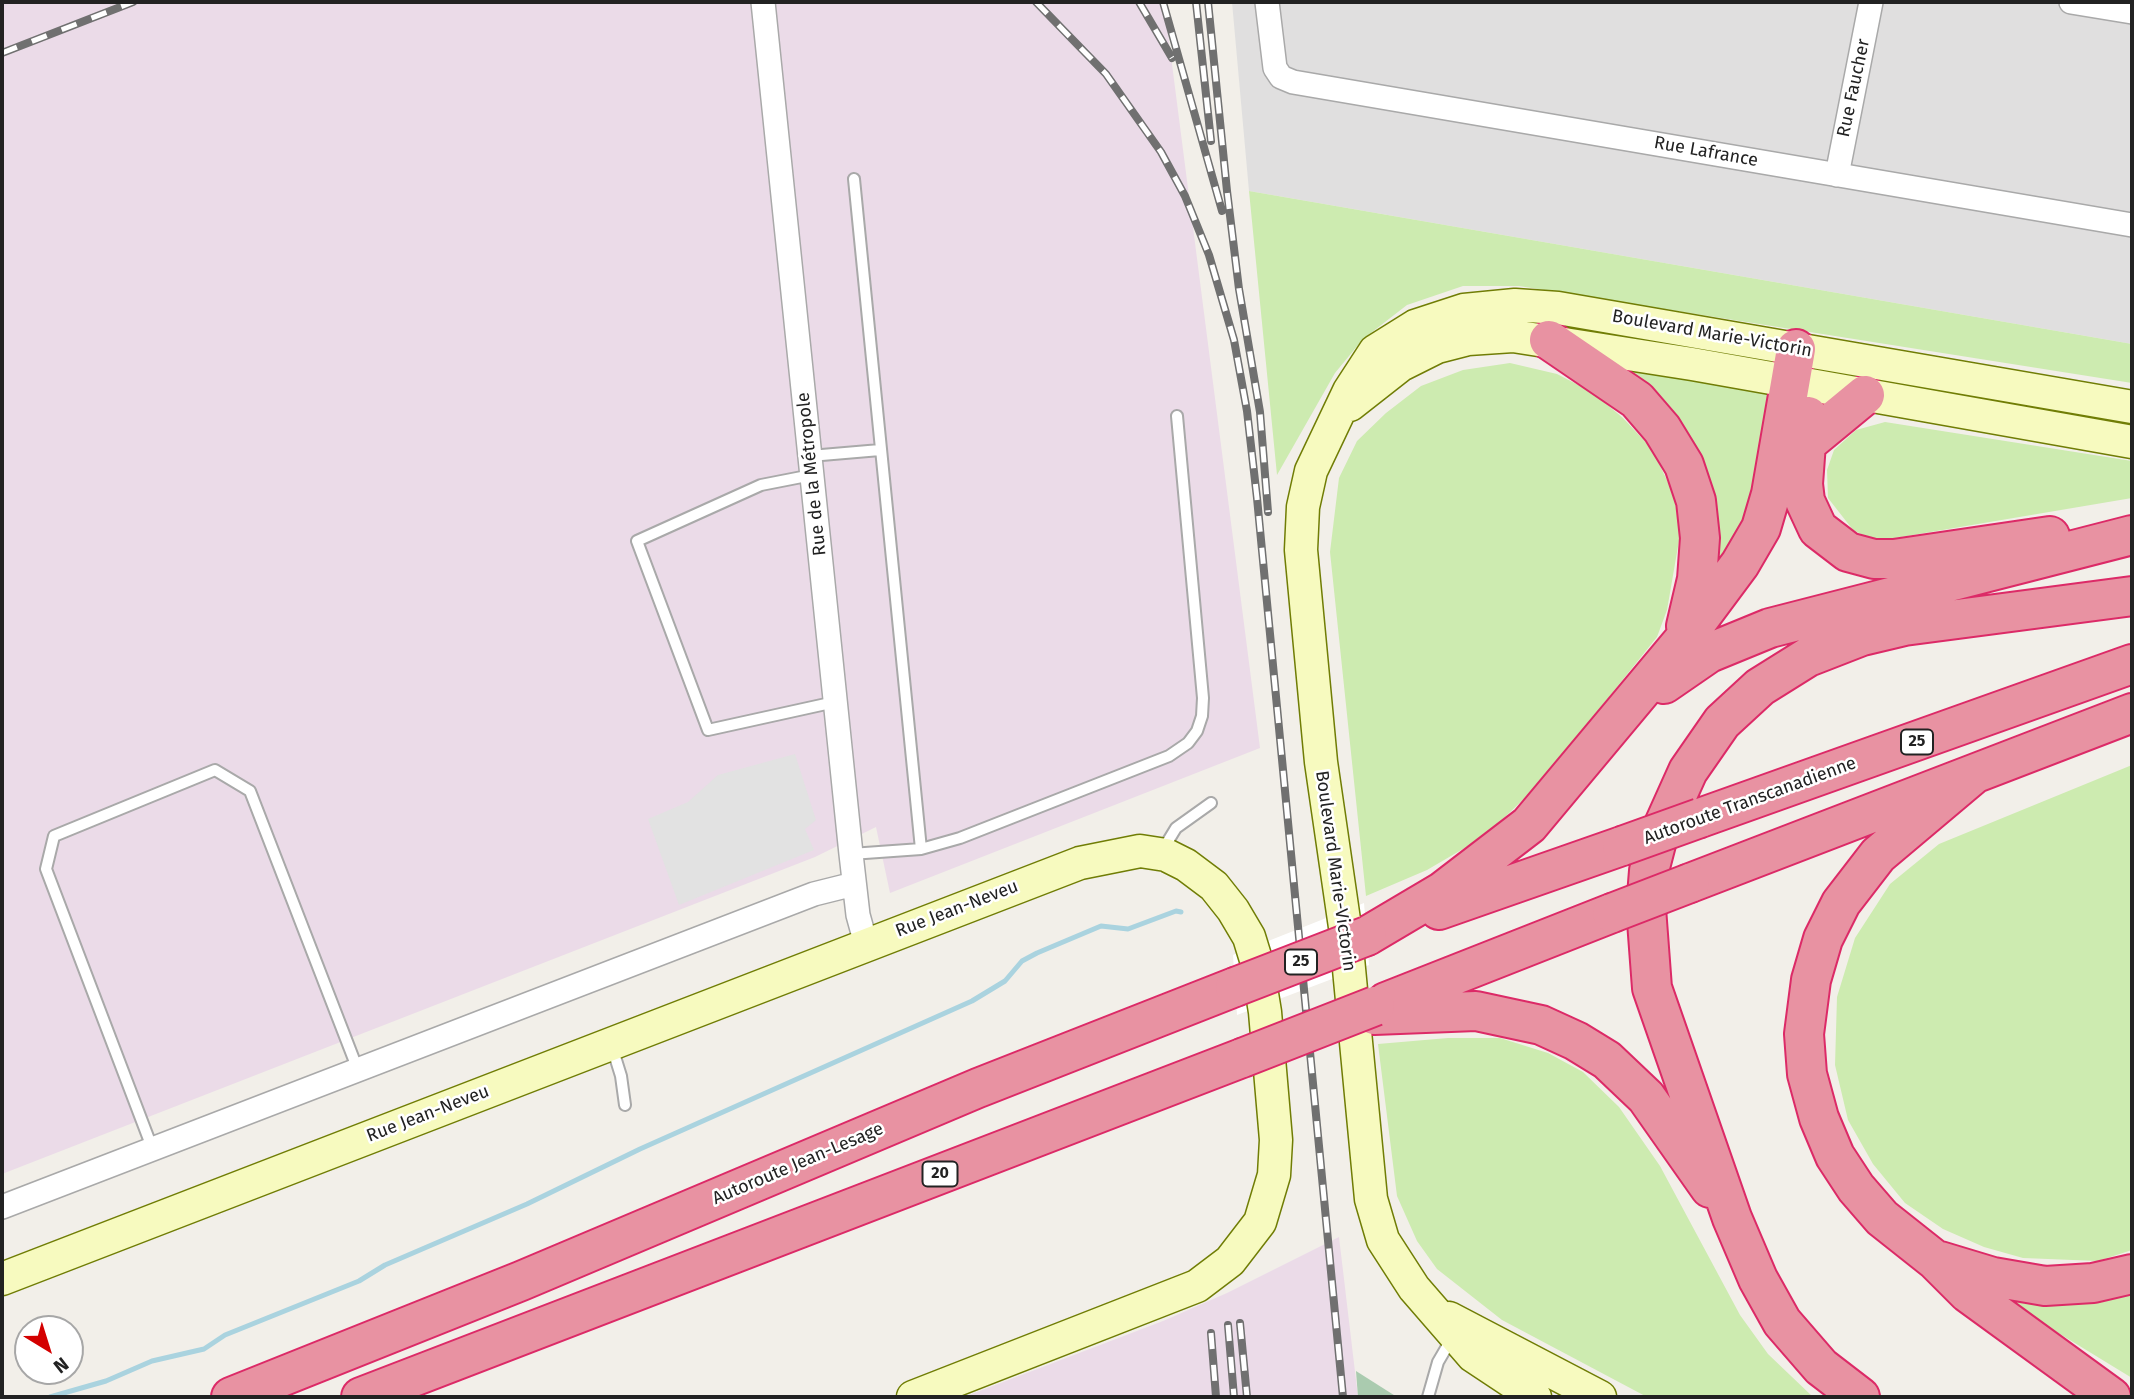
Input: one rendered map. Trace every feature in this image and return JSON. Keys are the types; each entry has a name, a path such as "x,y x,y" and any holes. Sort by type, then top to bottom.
{"highway":[{"path":"1549,340 1637,400 1662,429 1684,465 1696,501 1700,538 1697,579 1682,642"},
{"path":"1805,367 1808,442 1803,484 1808,510 1830,541 1856,555 1895,559 2010,540 2132,528"},
{"path":"1367,936 1443,891 1514,838 1542,812 1682,642 1740,564 1761,528 1805,367"},
{"path":"1808,442 1865,395"},
{"path":"1605,737 1653,692 1695,660 1747,636 2132,535"},
{"path":"1860,1397 1821,1367 1782,1322 1758,1279 1732,1219 1657,1006 1647,951 1646,899 1652,857 1670,806 1698,755 1722,722 1760,687 1808,657 1844,642 1904,626 2132,596"},
{"name":"Autoroute Transcanadienne","path":"1367,936 2132,664"},
{"path":"1365,1013 1612,913 2132,713"},
{"path":"1972,775 1878,855 1841,903 1816,960 1804,1034 1812,1095 1835,1156 1851,1181 1882,1218 1935,1260 1968,1293 2111,1397"},
{"name":"Autoroute Jean-Lesage","path":"232,1397 521,1281 978,1088 1367,936"},
{"path":"1365,1013 1447,1010 1491,1013 1541,1025 1584,1045 1621,1072 1646,1097 1732,1219"},
{"name":"20","path":"361,1397 1365,1013"},
{"path":"1935,1260 1993,1277 2045,1286 2093,1283 2132,1274"}],"street":[{"name":"Rue de la Métropole","path":"763,2 850,854 866,944"},
{"name":"Rue Lafrance","path":"1267,2 1274,62 1281,77 1306,84 2132,225"},
{"name":"Rue Faucher","path":"1837,175 1871,2"},
{"path":"2071,2 2132,12"},
{"name":"Boulevard Marie-Victorin","path":"1535,1397 1485,1366 1451,1323 1396,1264 1383,1240 1373,1207 1345,927 1321,762 1301,535 1311,471 1336,417 1375,351 1432,319 1480,307 1547,307 1805,367 1865,395 2132,442"},
{"name":"Boulevard Marie-Victorin","path":"1336,417 1401,365 1437,347 1484,337 1549,340 1805,367 2132,407"},
{"name":"Rue Jean-Neveu","path":"2,1279 866,944 1090,860 1132,851 1161,854 1186,865 1220,893 1245,929 1255,954 1263,996 1276,1133 1274,1175 1260,1222 1230,1261 1197,1286 913,1397"},
{"path":"2,1207 814,894 854,884"},
{"name":"Boulevard Marie-Victorin","path":"1451,1323 1601,1397"}],"lane":[{"path":"854,179 921,849"},
{"path":"850,854 921,849 960,838 1169,756 1188,743 1197,731 1202,716 1203,698 1177,415"},
{"path":"835,702 708,730 636,541 761,485 811,466 880,450"},
{"path":"153,1150 46,869 54,836 215,770 250,790 358,1070"},
{"path":"1161,854 1176,828 1211,803"},
{"path":"610,1043 621,1076 625,1105"},
{"path":"1427,1397 1451,1323"}],"shaded area":[{"path":"2,2 1164,2 1260,748 890,893 876,827 815,857 2,1174"},
{"path":"1232,2 2132,2 2132,344 1249,191"},
{"path":"795,754 816,820 805,829 814,850 679,905 648,819 688,802 718,775"},
{"path":"1339,1237 1358,1397 964,1397 1163,1321 1227,1293"}],"green space":[{"path":"1249,191 2132,344 2132,383 1519,286 1463,286 1407,305 1363,339 1335,373 1277,475"},
{"path":"1510,363 1557,374 1592,392 1623,418 1652,449 1674,495 1680,535 1667,610 1657,637 1539,784 1504,818 1468,846 1427,870 1366,896 1330,552 1339,478 1357,441 1386,413 1421,386 1463,370"},
{"path":"1644,371 1771,393 1765,475 1719,574 1629,372"},
{"path":"1885,422 2132,461 2132,498 1895,538 1869,538 1853,530 1828,498 1827,470 1834,450 1856,430"},
{"path":"2132,765 2132,1250 2098,1261 2023,1258 1984,1247 1943,1229 1905,1203 1873,1164 1848,1120 1835,1065 1837,997 1855,938 1890,884 1939,844"},
{"path":"1448,1038 1500,1038 1548,1053 1583,1072 1619,1107 1660,1166 1740,1315 1768,1354 1813,1397 1647,1397 1502,1320 1437,1269 1417,1241 1397,1196 1378,1044"},
{"path":"2132,1294 2132,1378 2006,1301 2009,1296 2086,1301"},
{"path":"1356,1371 1397,1397 1358,1397"}],"pier":[{"path":"1364,903 1369,965 1237,1015 1233,955"}],"waterway":[{"path":"50,1397 106,1381 152,1361 204,1349 225,1335 359,1281 385,1265 527,1204 640,1149 972,1001 1005,981 1022,961 1037,953 1101,926 1128,929 1176,911 1181,912"}],"railway":[{"path":"2,53 133,2"},
{"path":"1036,2 1106,74 1161,152 1185,196 1209,255 1234,340 1247,411 1257,498 1343,1397"},
{"path":"1139,2 1172,58"},
{"path":"1163,2 1222,211"},
{"path":"1196,2 1211,141"},
{"path":"1208,2 1239,289 1260,412 1268,512"},
{"path":"1240,1323 1247,1397"},
{"path":"1228,1325 1234,1397"},
{"path":"1211,1333 1216,1397"}]}
